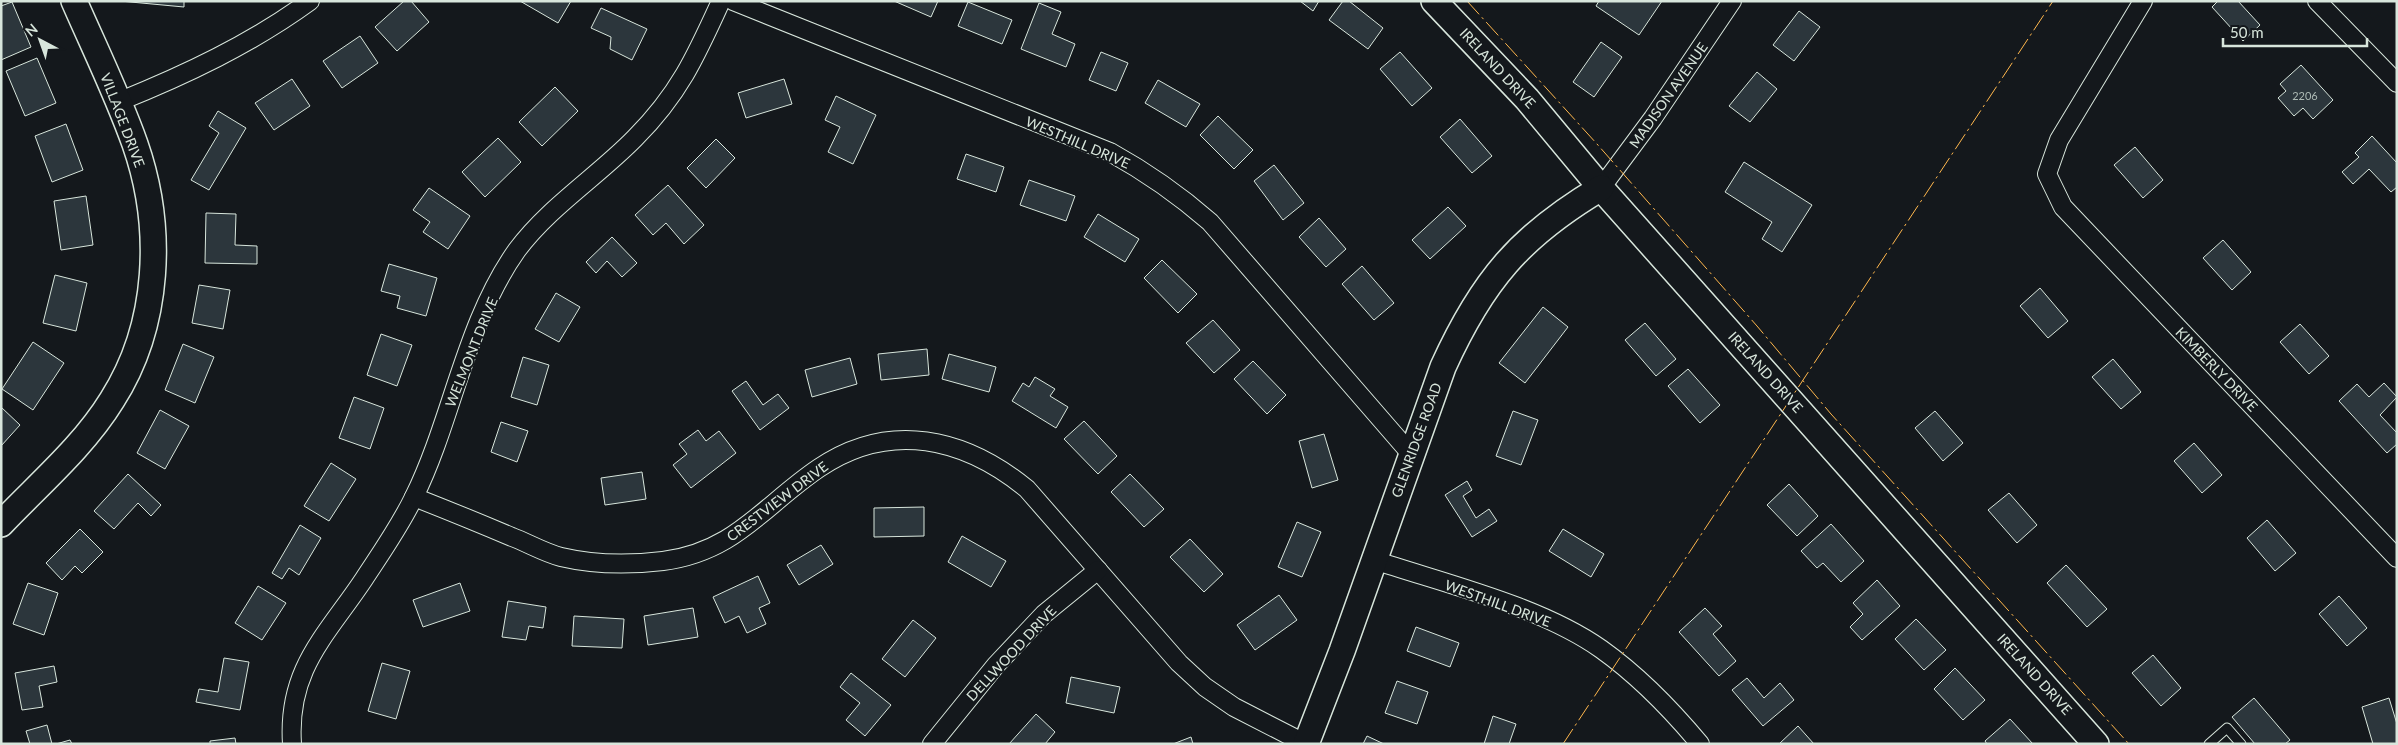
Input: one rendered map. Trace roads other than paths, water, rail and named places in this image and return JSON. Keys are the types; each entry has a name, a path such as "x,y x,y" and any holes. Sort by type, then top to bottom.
{"street":[{"name":"VILLAGE DRIVE","path":"1,524 90,431 113,399 131,364 142,331 151,288 153,227 147,187 136,145 74,1"},
{"path":"118,102 176,79 238,47 310,1"},
{"name":"WELMONT DRIVE","path":"292,744 294,702 300,677 313,649 365,578 398,528 414,497 482,317 517,251 533,231 635,138 676,91 692,65 721,1"},
{"name":"WESTHILL DRIVE","path":"733,1 1110,152 1161,182 1177,193 1210,222 1237,251 1311,341 1411,454"},
{"name":"IRELAND DRIVE","path":"1434,1 1527,99 1602,188 2096,744"},
{"name":"MADISON AVENUE","path":"1602,188 1653,118 1732,1"},
{"name":"KIMBERLY DRIVE","path":"2143,1 2058,140 2047,174 2063,207 2397,558"},
{"path":"2317,1 2397,83"},
{"name":"GLENRIDGE ROAD","path":"1306,744 1374,560 1442,367 1457,335 1479,297 1506,262 1533,234 1564,210 1602,188"},
{"name":"CRESTVIEW DRIVE","path":"414,497 560,556 594,563 625,564 664,561 705,550 742,531 818,468 837,457 861,447 887,441 917,440 943,443 972,453 1004,469 1027,489 1179,664 1205,687 1234,707 1306,744"},
{"name":"WESTHILL DRIVE","path":"1374,560 1534,613 1570,630 1600,648 1635,674 1670,708 1700,744"},
{"name":"DELLWOOD DRIVE","path":"932,744 1002,659 1044,614 1098,570"}],"lane":[{"path":"2209,744 2227,728 2240,744"}]}
